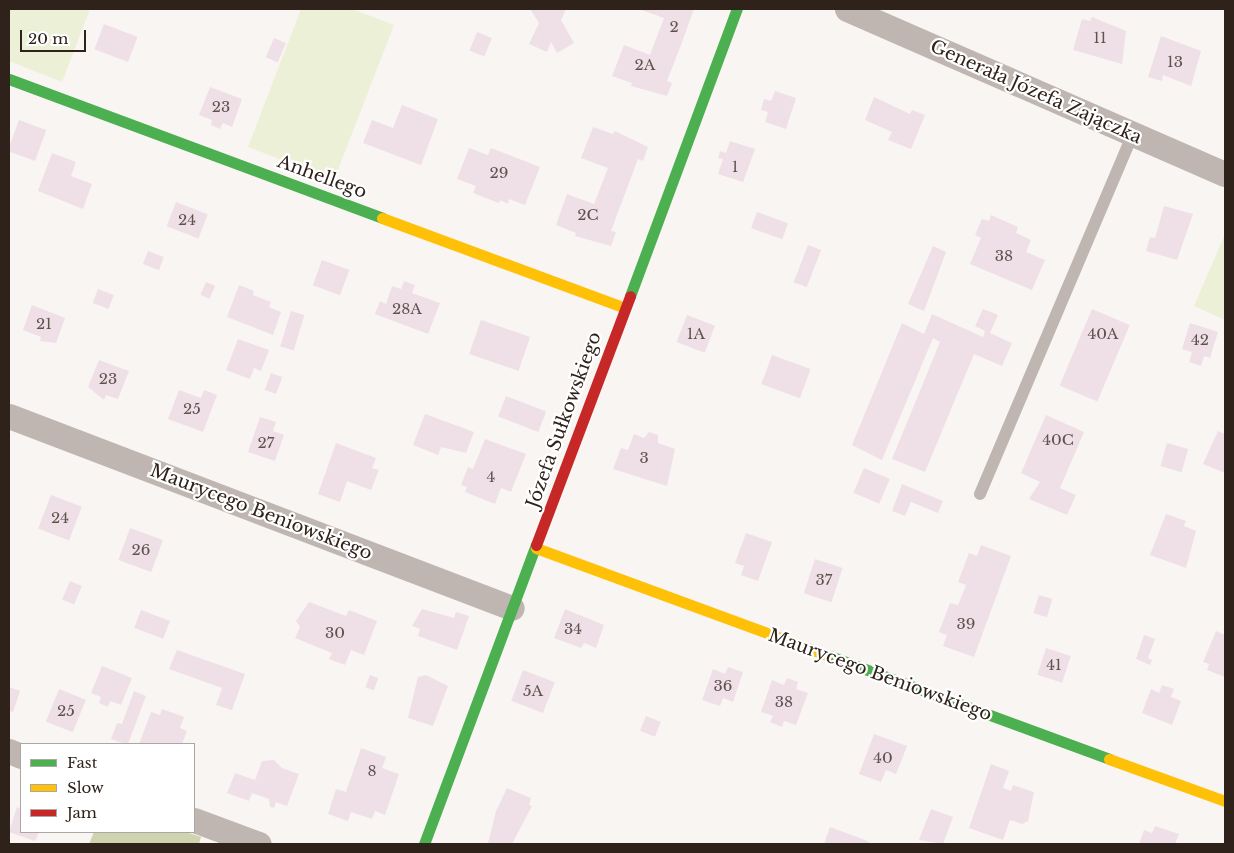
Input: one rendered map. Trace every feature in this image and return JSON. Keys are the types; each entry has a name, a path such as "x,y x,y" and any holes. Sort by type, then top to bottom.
{"street":[{"name":"Józefa Sułkowskiego","path":"424,844 536,548 623,307 737,9"},
{"name":"Generała Józefa Zajączka","path":"847,9 1225,174"},
{"name":"Anhellego","path":"9,79 623,307"},
{"name":"Maurycego Beniowskiego","path":"9,416 512,608"},
{"name":"Maurycego Beniowskiego","path":"536,548 1225,802"},
{"path":"195,820 259,844"}],"lane":[{"path":"980,494 1133,134"}],"green space":[{"path":"9,9 90,9 62,82 9,61"},
{"path":"301,9 352,9 394,25 334,180 248,147"},
{"path":"1225,234 1225,320 1194,306"},
{"path":"94,833 189,833 201,837 199,844 89,844"}],"building":[{"path":"530,9 566,9 561,20 574,43 557,53 551,42 547,52 529,44 539,23"},
{"path":"639,9 694,9 667,81 672,83 667,96 631,86 632,83 612,76 624,45 650,55 664,18"},
{"path":"1092,17 1126,31 1122,64 1073,50 1082,19 1090,21"},
{"path":"104,24 138,37 128,62 94,49"},
{"path":"477,32 492,38 484,57 470,51"},
{"path":"1161,36 1201,51 1191,86 1163,75 1162,81 1148,77"},
{"path":"274,38 286,43 278,62 266,57"},
{"path":"210,87 242,99 232,127 223,123 220,129 211,125 212,120 199,115"},
{"path":"775,91 796,98 786,129 765,122 768,112 761,110 764,99 771,101"},
{"path":"874,97 910,114 912,110 925,115 911,149 888,140 892,132 865,120"},
{"path":"402,105 438,119 421,165 363,143 372,120 393,128"},
{"path":"19,120 46,130 35,161 9,151"},
{"path":"593,127 613,134 615,131 648,147 643,161 638,159 611,231 616,232 611,246 575,236 576,233 556,225 567,194 594,204 608,168 581,158"},
{"path":"730,141 755,149 743,182 718,174 723,159 718,158 720,151 726,153"},
{"path":"469,148 488,155 491,148 540,167 525,205 509,199 508,204 500,200 499,203 473,193 476,186 457,179"},
{"path":"52,153 76,162 71,176 92,184 83,209 38,191"},
{"path":"176,202 208,214 198,238 167,226"},
{"path":"1164,206 1193,214 1177,260 1146,251 1150,237 1155,238"},
{"path":"757,212 788,223 782,239 751,228"},
{"path":"991,215 1018,227 1016,233 1031,240 1026,252 1045,260 1032,290 970,264 981,238 975,235 982,219 989,221"},
{"path":"808,245 821,250 807,287 794,282"},
{"path":"933,246 946,252 924,311 908,304"},
{"path":"148,251 164,257 159,270 143,264"},
{"path":"322,260 349,270 340,295 313,285"},
{"path":"404,281 415,285 412,293 440,303 428,334 375,314 380,301 386,304 392,286 401,289"},
{"path":"206,282 215,286 209,299 200,295"},
{"path":"239,285 254,291 253,295 271,302 269,307 281,312 273,335 227,317"},
{"path":"98,289 114,295 108,309 93,303"},
{"path":"32,305 65,318 56,343 40,341 41,337 23,330"},
{"path":"983,309 998,315 990,333 1012,343 1002,366 974,354 925,472 892,459 940,342 933,338 882,460 852,445 902,323 924,334 932,314 983,337 985,331 975,326"},
{"path":"1092,309 1130,325 1097,401 1060,385"},
{"path":"291,311 304,315 294,350 280,346"},
{"path":"687,315 715,326 705,353 677,342"},
{"path":"481,320 530,337 518,371 469,354"},
{"path":"1190,323 1218,332 1210,358 1204,356 1201,366 1189,362 1192,352 1182,349"},
{"path":"238,339 269,350 261,371 254,368 250,379 226,370"},
{"path":"772,355 811,369 800,398 761,384"},
{"path":"99,360 129,371 118,399 106,395 104,400 88,387"},
{"path":"271,373 282,377 276,394 265,390"},
{"path":"179,390 201,398 204,390 217,395 203,432 168,419"},
{"path":"506,396 546,411 538,432 498,417"},
{"path":"425,414 474,432 466,453 441,447 438,455 413,445"},
{"path":"1046,415 1084,432 1060,488 1076,495 1067,515 1029,499 1040,482 1021,473"},
{"path":"260,417 276,422 273,431 284,435 275,461 248,452"},
{"path":"1218,431 1225,434 1225,473 1203,464"},
{"path":"649,432 658,435 658,443 675,449 667,486 613,469 621,448 628,450 634,434 644,438"},
{"path":"485,439 526,454 511,492 501,488 495,504 465,492 467,487 461,485 468,467 473,469"},
{"path":"336,443 376,458 372,468 379,470 371,490 347,481 340,502 318,494"},
{"path":"1167,443 1188,449 1182,472 1160,466"},
{"path":"864,468 890,479 879,504 853,493"},
{"path":"902,484 943,501 938,513 911,502 905,516 892,511"},
{"path":"51,495 82,507 69,540 38,529"},
{"path":"1166,514 1186,521 1184,526 1196,531 1186,568 1150,555"},
{"path":"130,528 163,540 151,572 118,560"},
{"path":"746,533 772,542 758,581 741,575 744,566 735,563"},
{"path":"981,545 1011,556 974,657 943,646 947,635 939,632 950,603 958,605 966,585 958,582 969,553 977,556"},
{"path":"815,559 843,568 831,602 804,593"},
{"path":"70,581 82,586 74,604 62,599"},
{"path":"1039,595 1052,599 1047,617 1033,613"},
{"path":"309,602 346,616 349,610 377,621 364,655 351,650 345,665 329,659 332,653 295,638 300,627 296,621"},
{"path":"422,609 454,618 456,612 469,616 457,650 418,636 420,629 412,626"},
{"path":"565,609 604,625 596,648 584,643 581,648 554,638"},
{"path":"141,610 170,621 163,639 134,628"},
{"path":"1216,631 1225,635 1225,677 1207,670 1209,664 1203,662"},
{"path":"1144,635 1155,639 1148,658 1152,660 1150,665 1136,659"},
{"path":"1046,648 1071,656 1062,683 1037,675"},
{"path":"177,650 245,674 232,710 216,705 222,688 169,669"},
{"path":"102,666 132,678 121,705 110,701 108,707 99,703 101,697 91,693"},
{"path":"728,667 743,672 733,702 723,698 720,706 702,700 713,669 725,674"},
{"path":"523,670 555,682 543,713 511,701"},
{"path":"370,675 378,678 374,690 365,687"},
{"path":"426,675 448,686 433,726 408,718 418,677"},
{"path":"787,678 798,682 796,689 808,693 796,725 784,721 782,727 770,722 773,716 761,712 772,680 784,685"},
{"path":"1162,685 1174,689 1171,697 1181,701 1172,725 1142,713 1151,689 1159,693"},
{"path":"9,687 20,691 13,712 9,711"},
{"path":"59,689 86,700 73,732 46,721"},
{"path":"134,691 146,696 128,743 111,739 117,723 122,724"},
{"path":"162,709 184,717 180,728 187,731 182,743 139,743 151,712 160,715"},
{"path":"646,716 661,722 655,737 640,731"},
{"path":"874,734 907,746 896,774 886,770 881,782 859,774"},
{"path":"361,748 386,757 382,768 399,774 385,815 375,811 372,819 351,812 348,821 328,814 336,789 346,792"},
{"path":"274,760 282,768 299,774 287,806 276,802 274,808 270,807 269,799 252,793 249,801 227,793 235,773 255,780 262,761"},
{"path":"991,764 1009,771 1003,788 1011,791 1013,785 1034,792 1028,821 1022,824 1010,820 1003,840 969,828"},
{"path":"507,788 531,798 529,805 532,806 512,844 488,843 496,811"},
{"path":"17,807 20,808 20,833 39,833 35,841 9,832"},
{"path":"931,809 953,817 943,844 919,840"},
{"path":"1155,826 1179,834 1175,844 1139,844 1144,830 1152,833"},
{"path":"830,827 865,840 872,844 824,844"}],"traffic: fast":[{"path":"630,296 737,9"},
{"path":"9,79 382,218"},
{"path":"424,844 536,545"},
{"path":"827,655 1109,759"}],"traffic: slow":[{"path":"382,218 623,307"},
{"path":"536,548 827,655"},
{"path":"1109,759 1225,801"}],"traffic: jam":[{"path":"536,545 630,296"}]}
